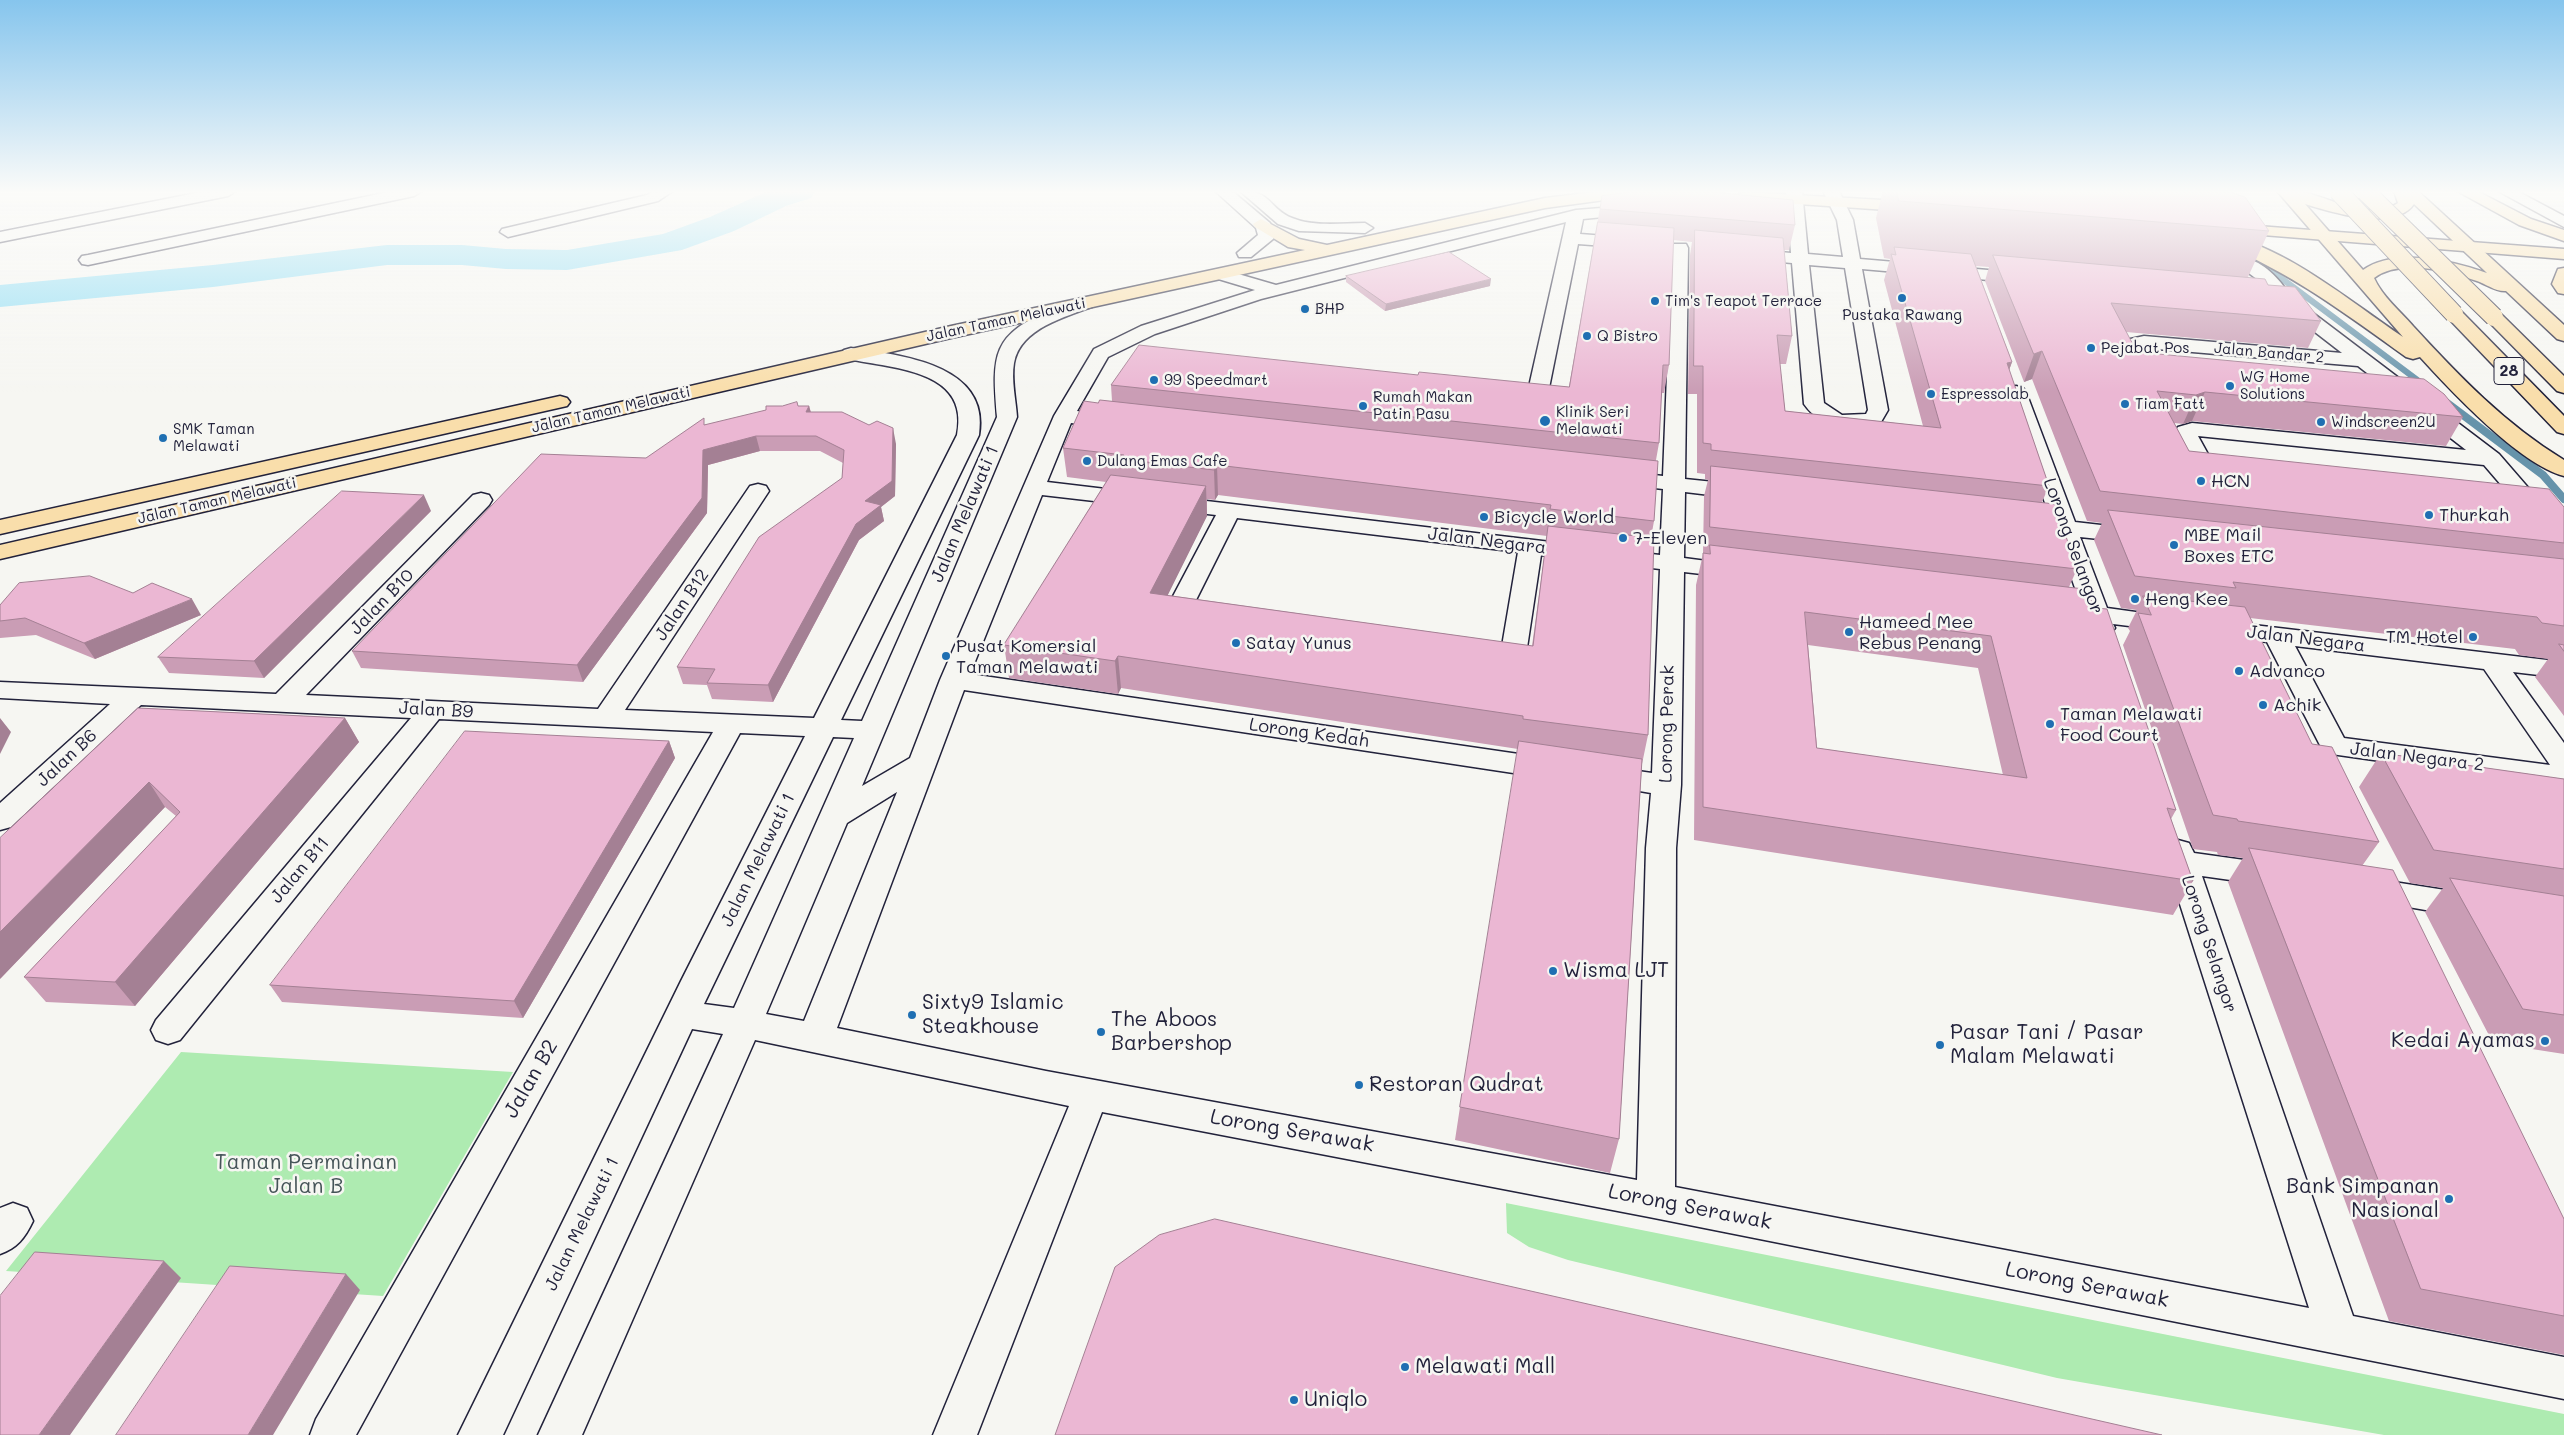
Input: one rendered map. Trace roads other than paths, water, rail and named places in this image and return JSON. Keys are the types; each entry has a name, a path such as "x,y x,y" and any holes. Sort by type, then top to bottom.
{"main road":[{"name":"Jalan Taman Melawati","path":"0,527 1066,290 1221,258"},
{"name":"Jalan Taman Melawati","path":"0,552 851,354 1292,258"},
{"path":"2271,258 2448,376"},
{"path":"2344,258 2481,411 2537,454 2564,469"},
{"name":"28","path":"2401,258 2564,428"},
{"name":"28","path":"2434,258 2564,387"},
{"path":"2481,258 2564,335"},
{"path":"2369,287 2365,277 2371,269 2387,264 2412,264 2470,273 2497,282 2524,298"},
{"path":"2564,273 2561,284 2564,289"}],"street":[{"path":"88,260 98,258"},
{"path":"1310,258 1313,281"},
{"path":"816,1036 953,680 1064,416 1101,353 1148,330 1275,290 1406,258"},
{"path":"1489,393 1537,398 1567,258"},
{"name":"Lorong Perak","path":"1656,1201 1661,848 1666,785 1672,484 1672,258"},
{"path":"1852,258 1853,263 1878,410 1874,418 1858,423 1836,420 1819,412 1814,404 1799,258 1853,263 1971,274 2039,280"},
{"path":"2248,264 2272,282 2286,302 2366,361 2491,459 2564,544"},
{"path":"1221,274 1275,290"},
{"path":"1971,274 1981,300"},
{"path":"2261,299 2286,302"},
{"name":"Jalan Melawati 1","path":"560,1435 835,816 1007,417 1003,364 1011,343 1033,325 1088,302"},
{"name":"Jalan Bandar 2","path":"2186,375 2147,369 2133,344 2144,342 2366,361"},
{"path":"1101,353 1137,357"},
{"name":"Jalan Melawati 1","path":"480,1435 822,728 968,435 971,415 965,398 945,377 932,370 908,362 851,354"},
{"name":"Lorong Selangor","path":"2008,371 2067,528 2110,651"},
{"path":"2370,391 2408,395"},
{"path":"1064,416 1133,424"},
{"path":"2250,469 2211,465 2201,462 2186,431 2192,429 2491,459"},
{"path":"1604,477 1765,495"},
{"name":"Jalan Negara","path":"1035,487 1758,574"},
{"name":"Jalan B12","path":"606,718 758,492"},
{"path":"2494,495 2524,498"},
{"name":"Jalan B10","path":"283,703 480,500"},
{"path":"1215,622 1175,617 1230,510"},
{"path":"2009,522 2154,538"},
{"path":"1473,656 1512,661 1531,546"},
{"name":"Jalan Negara","path":"2049,609 2564,670"},
{"name":"Jalan Negara 2","path":"2277,636 2334,746 2564,776"},
{"path":"2493,662 2564,764"},
{"name":"Lorong Kedah","path":"953,680 1666,785"},
{"name":"Jalan B9","path":"0,690 872,730"},
{"name":"Jalan B6","path":"0,820 135,696"},
{"name":"Jalan B11","path":"168,1030 432,710"},
{"name":"Jalan B2","path":"332,1435 731,724"},
{"path":"835,816 921,764"},
{"name":"Lorong Selangor","path":"2170,825 2338,1334"},
{"path":"2182,862 2300,880"},
{"path":"2340,885 2495,909"},
{"path":"2386,892 2404,928"},
{"name":"Lorong Serawak","path":"683,1014 816,1036 1091,1095 1428,1156 2564,1378"},
{"path":"955,1435 1091,1095"}],"waterway":[{"path":"0,296 213,276 362,258"},
{"path":"495,258 567,260 579,258"},
{"path":"2250,259 2269,269 2424,385"},
{"path":"2447,403 2543,475 2564,499"}],"place":[{"name":"Pustaka Rawang","path":"1902,298"},
{"name":"Tim's Teapot Terrace","path":"1655,301"},
{"name":"BHP","path":"1305,309"},
{"name":"Q Bistro","path":"1587,336"},
{"name":"Pejabat Pos","path":"2091,348"},
{"name":"99 Speedmart","path":"1154,380"},
{"name":"WG Home Solutions","path":"2230,386"},
{"name":"Espressolab","path":"1931,394"},
{"name":"Tiam Fatt","path":"2125,404"},
{"name":"Rumah Makan Patin Pasu","path":"1363,406"},
{"name":"Klinik Seri Melawati","path":"1545,421"},
{"name":"Windscreen2U","path":"2321,422"},
{"name":"SMK Taman Melawati","path":"163,438"},
{"name":"Dulang Emas Cafe","path":"1087,461"},
{"name":"HCN","path":"2201,481"},
{"name":"Thurkah","path":"2429,515"},
{"name":"Bicycle World","path":"1484,517"},
{"name":"7-Eleven","path":"1623,538"},
{"name":"MBE Mail Boxes ETC","path":"2174,545"},
{"name":"Heng Kee","path":"2135,599"},
{"name":"Hameed Mee Rebus Penang","path":"1849,632"},
{"name":"TM Hotel","path":"2473,637"},
{"name":"Satay Yunus","path":"1236,643"},
{"name":"Pusat Komersial Taman Melawati","path":"946,656"},
{"name":"Advanco","path":"2239,671"},
{"name":"Achik","path":"2263,705"},
{"name":"Taman Melawati Food Court","path":"2050,724"},
{"name":"Wisma LJT","path":"1553,971"},
{"name":"Sixty9 Islamic Steakhouse","path":"912,1015"},
{"name":"The Aboos Barbershop","path":"1101,1032"},
{"name":"Kedai Ayamas","path":"2545,1041"},
{"name":"Pasar Tani / Pasar Malam Melawati","path":"1940,1045"},
{"name":"Restoran Qudrat","path":"1359,1085"},
{"name":"Bank Simpanan Nasional","path":"2449,1199"},
{"name":"Melawati Mall","path":"1405,1367"},
{"name":"Uniqlo","path":"1294,1400"}],"park label":[{"name":"Taman Permainan Jalan B","path":"306,1175"}]}
